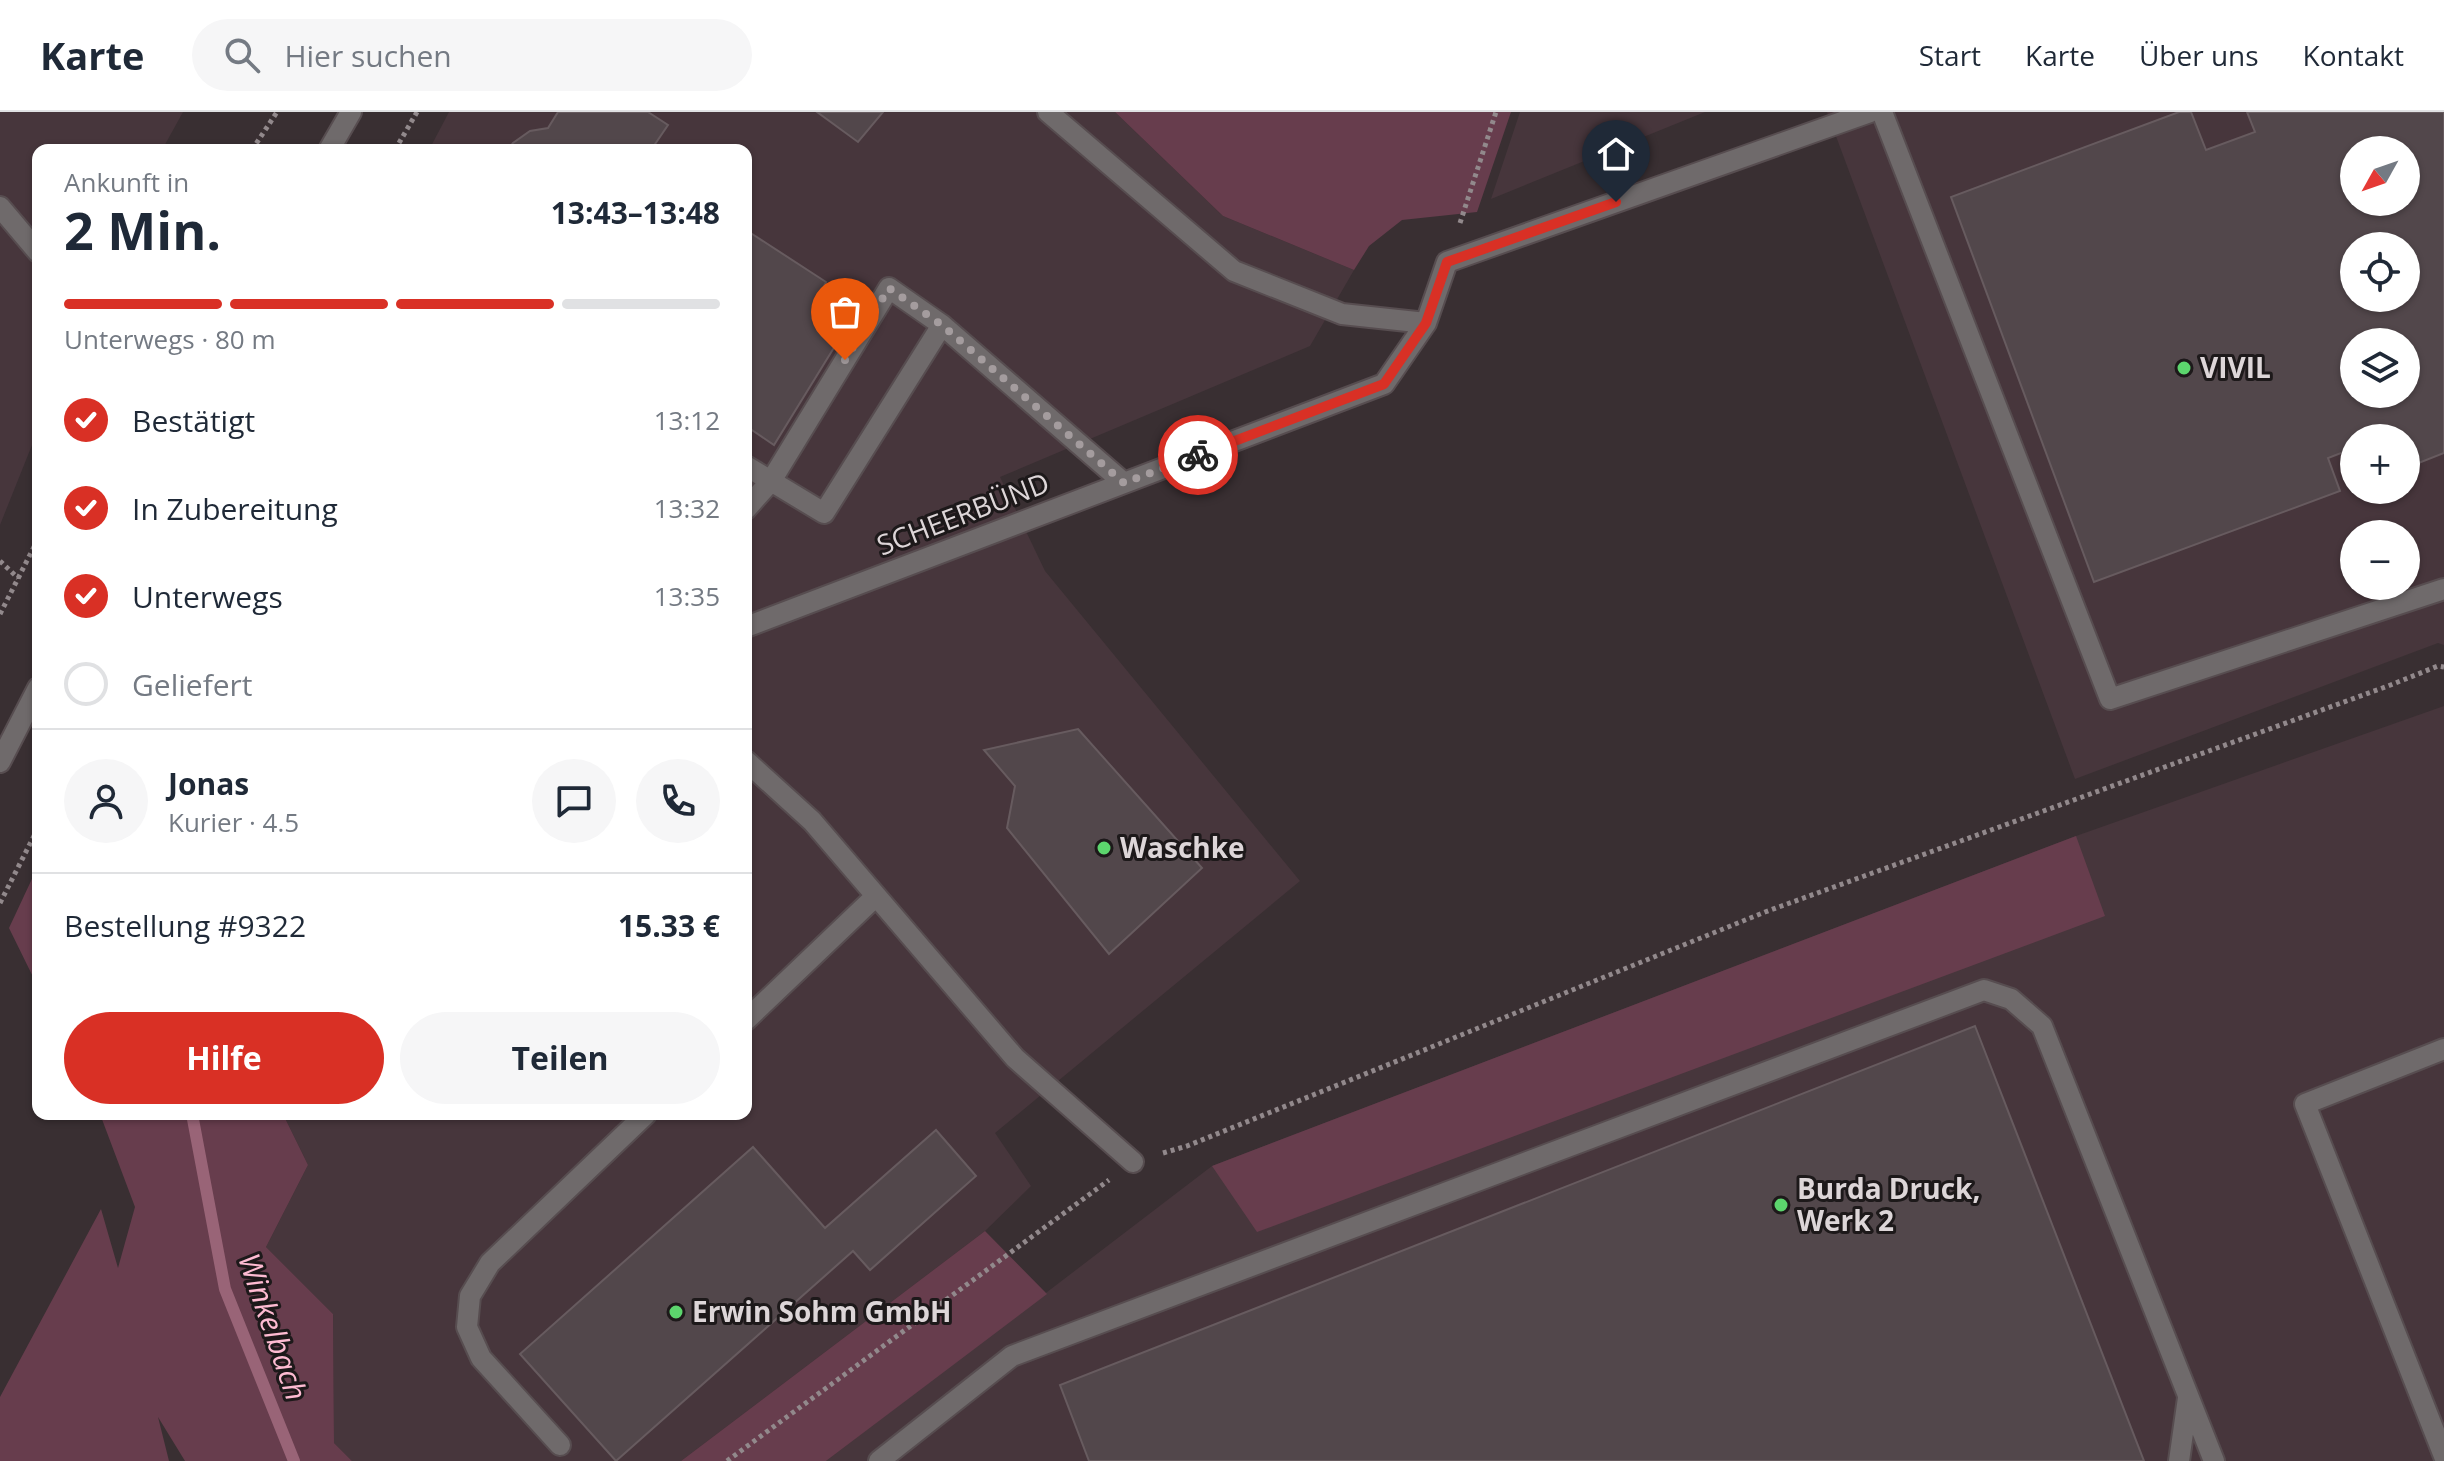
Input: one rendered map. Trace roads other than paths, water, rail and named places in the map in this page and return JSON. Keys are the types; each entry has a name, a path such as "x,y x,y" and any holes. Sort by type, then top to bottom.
{"street":[{"path":"332,144 351,112"},
{"path":"1048,112 1234,271 1342,314 1426,323"},
{"name":"SCHEERBÜND","path":"752,625 1384,384 1426,323 1447,262 1870,112"},
{"path":"1882,112 2110,699 2444,589"},
{"path":"0,207 32,245"},
{"path":"752,502 771,481 889,288 942,325 1124,483"},
{"path":"752,470 824,513 942,325"},
{"path":"0,762 32,700"},
{"path":"752,766 812,821 1015,1058 1133,1162"},
{"path":"752,1014 876,896"},
{"path":"879,1461 1012,1356 1984,990 2011,999 2042,1026 2214,1461"},
{"path":"2444,1049 2305,1104 2444,1456"},
{"path":"560,1445 481,1358 467,1327 470,1296 490,1263 640,1120"},
{"path":"2179,1461 2188,1397"}],"waterway":[{"name":"Winkelbach","path":"193,1120 225,1289 294,1461"}],"place":[{"name":"VIVIL","path":"2184,368"},
{"name":"Waschke","path":"1104,848"},
{"name":"Burda Druck, Werk 2","path":"1781,1205"},
{"name":"Erwin Sohm GmbH","path":"676,1312"}]}
